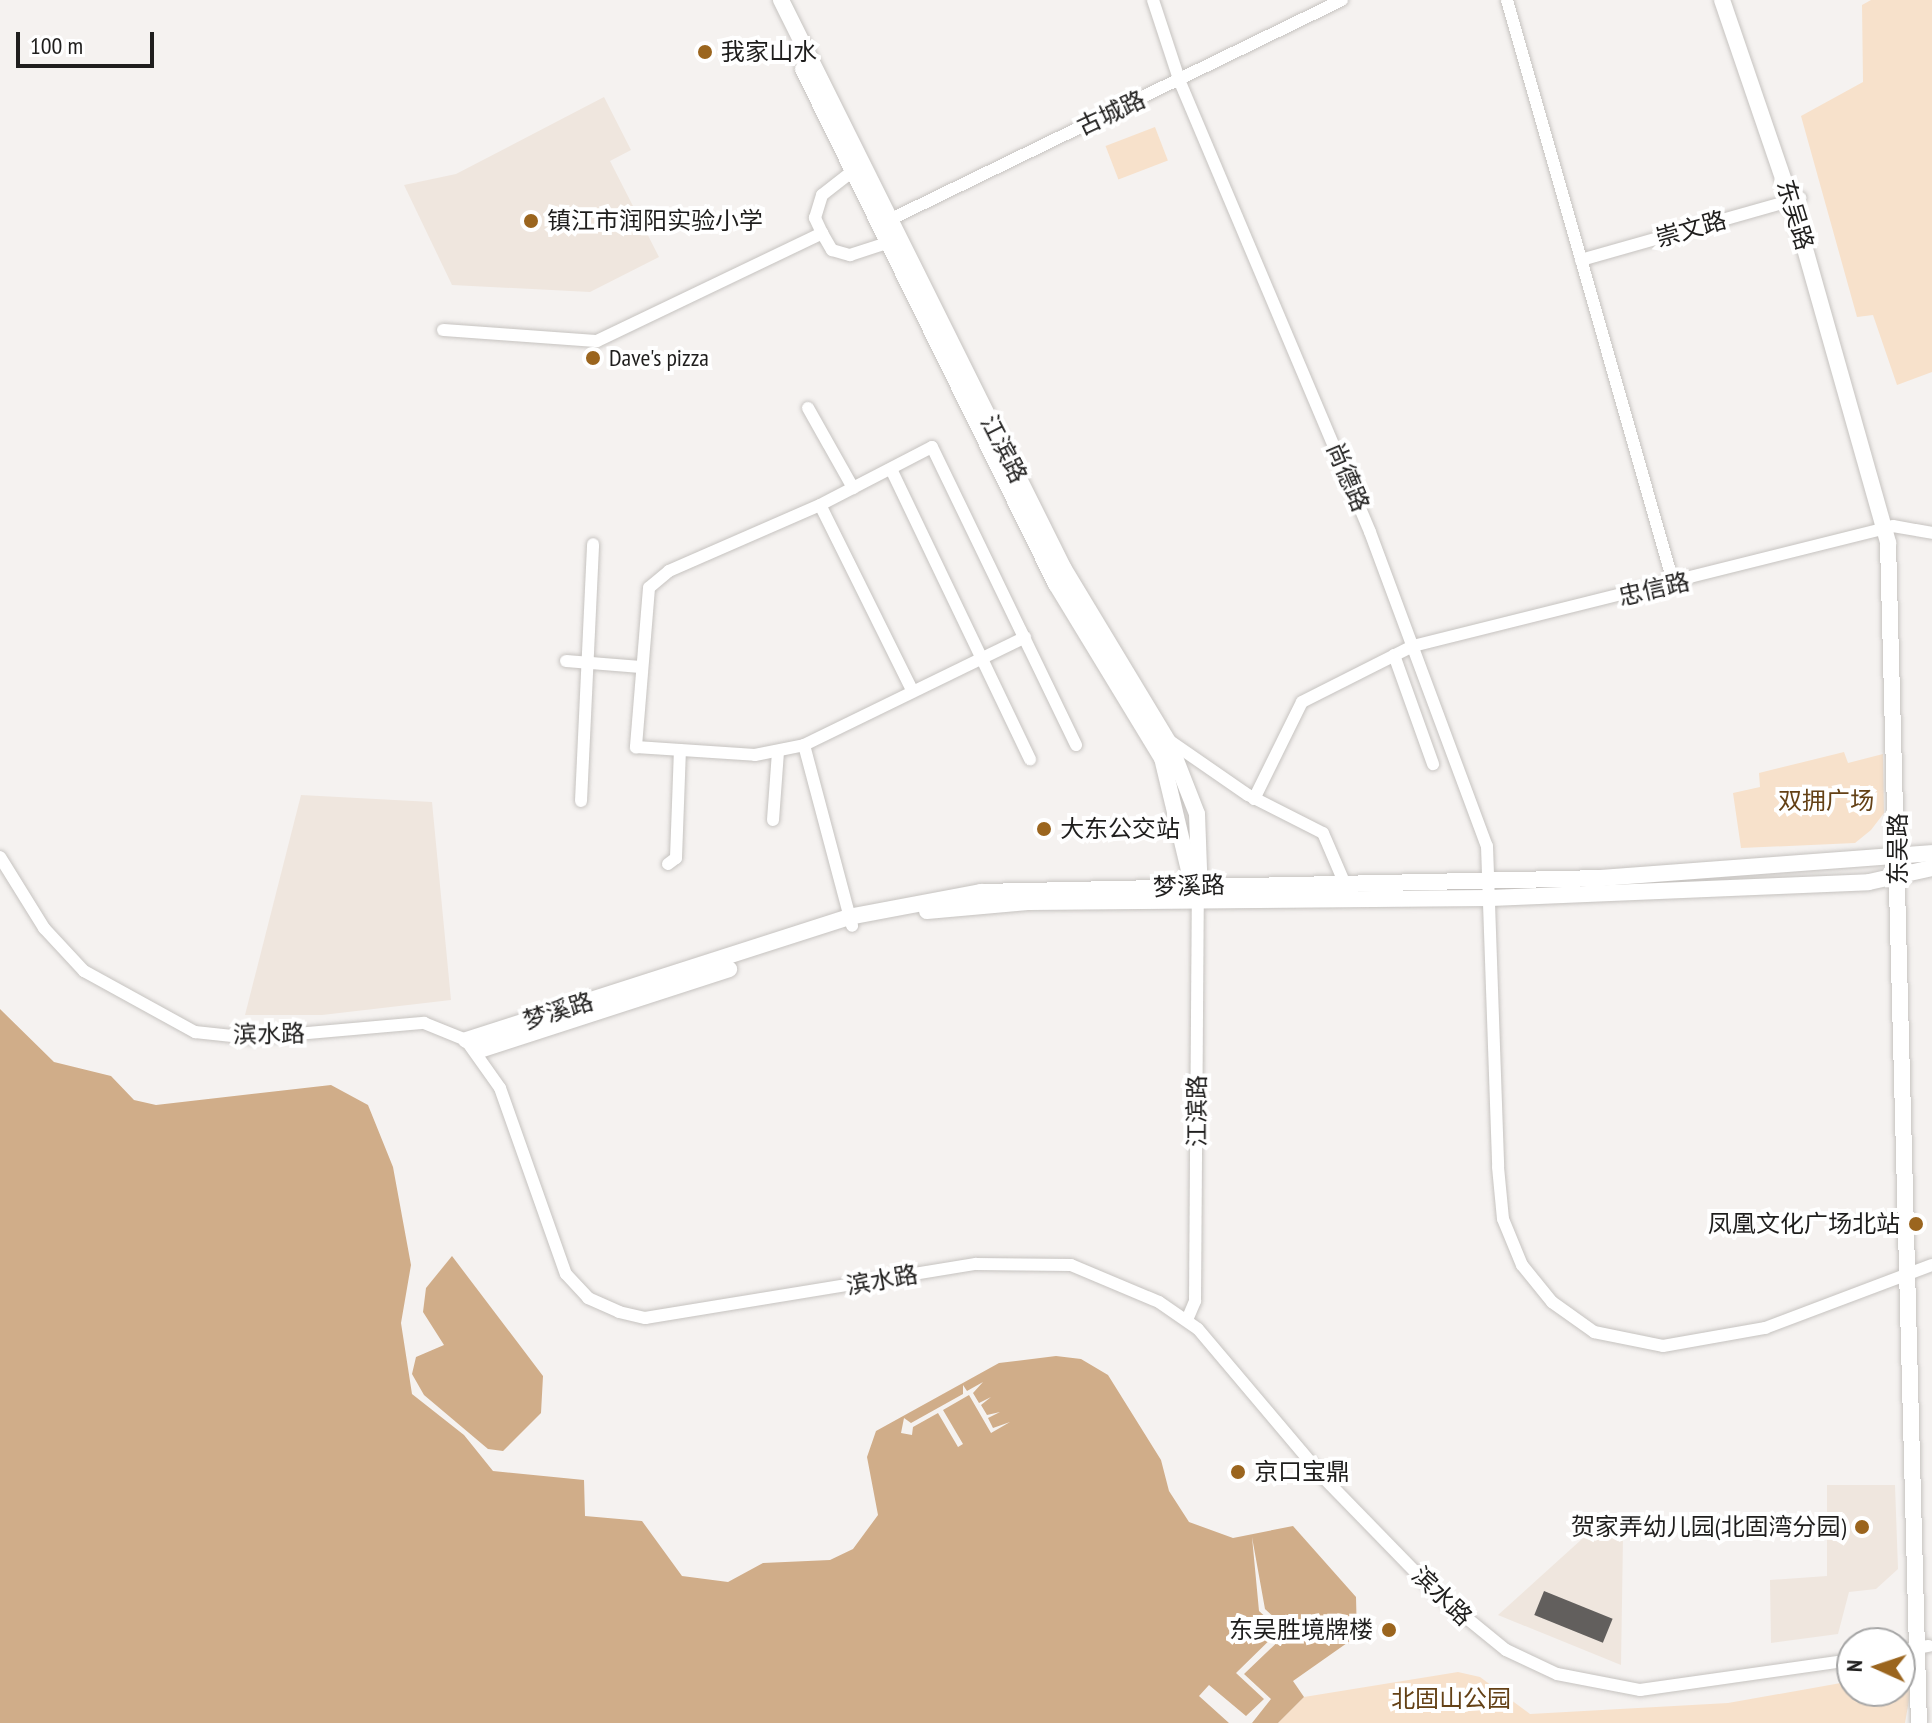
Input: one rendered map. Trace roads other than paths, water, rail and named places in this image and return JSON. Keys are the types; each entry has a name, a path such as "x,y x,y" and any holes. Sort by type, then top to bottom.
{"main road":[{"name":"江滨路","path":"769,0 853,171 885,222 888,243 1056,584 1162,758 1182,824 1197,890"},
{"name":"江滨路","path":"781,0 885,222 1064,569 1166,738 1197,814 1197,890"},
{"name":"东吴路","path":"1722,0 1796,199"},
{"name":"东吴路","path":"1731,0 1796,199 1889,527 1920,1268 1927,1723"},
{"name":"梦溪路","path":"473,1045 850,921 984,905 1344,882 1490,890 1902,860 1932,853"},
{"name":"梦溪路","path":"1197,890 1490,890 1902,878 1932,868"},
{"name":"东吴路","path":"1919,1723 1925,1646"}],"street":[{"name":"尚德路","path":"1153,0 1180,82 1413,646 1487,846 1503,1219 1522,1265 1552,1302 1594,1332 1663,1346 1765,1328 1920,1268"},
{"name":"古城路","path":"885,222 1180,82 1342,0"},
{"path":"1507,0 1674,585"},
{"path":"853,171 822,195 815,218 822,233 832,250 850,255 888,243"},
{"name":"崇文路","path":"1581,260 1796,199"},
{"path":"443,330 597,341 822,233"},
{"path":"808,408 853,488"},
{"path":"1025,637 911,688 806,744 778,752 636,747 649,588 669,571 820,505 932,447 1025,637 1076,745"},
{"path":"891,469 1030,759"},
{"path":"820,505 911,688"},
{"path":"1889,527 1932,533"},
{"name":"忠信路","path":"1254,799 1302,702 1413,646 1674,585 1889,527"},
{"path":"581,801 593,544"},
{"path":"1394,655 1433,764"},
{"path":"566,661 641,667"},
{"path":"1166,738 1254,799 1323,833 1344,882"},
{"path":"806,744 850,921"},
{"path":"668,864 676,858 680,750"},
{"path":"773,820 778,752"},
{"name":"滨水路","path":"0,857 44,928 84,971 195,1032 251,1038 424,1023 473,1045 566,1274 588,1298 619,1312 645,1318 1021,1261 1071,1265 1187,1320 1324,1478 1436,1593 1506,1650 1557,1674 1640,1690 1836,1662"},
{"name":"江滨路","path":"1187,1320 1195,1301 1197,890"},
{"path":"1916,1648 1925,1646"}],"place":[{"name":"我家山水","path":"705,52"},
{"name":"镇江市润阳实验小学","path":"531,221"},
{"name":"Dave's pizza","path":"593,358"},
{"name":"大东公交站","path":"1044,829"},
{"name":"凤凰文化广场北站","path":"1916,1224"},
{"name":"京口宝鼎","path":"1238,1472"},
{"name":"贺家弄幼儿园(北固湾分园)","path":"1862,1527"},
{"name":"东吴胜境牌楼","path":"1389,1630"}],"park label":[{"name":"双拥广场","path":"1826,801"},
{"name":"北固山公园","path":"1451,1699"}]}
